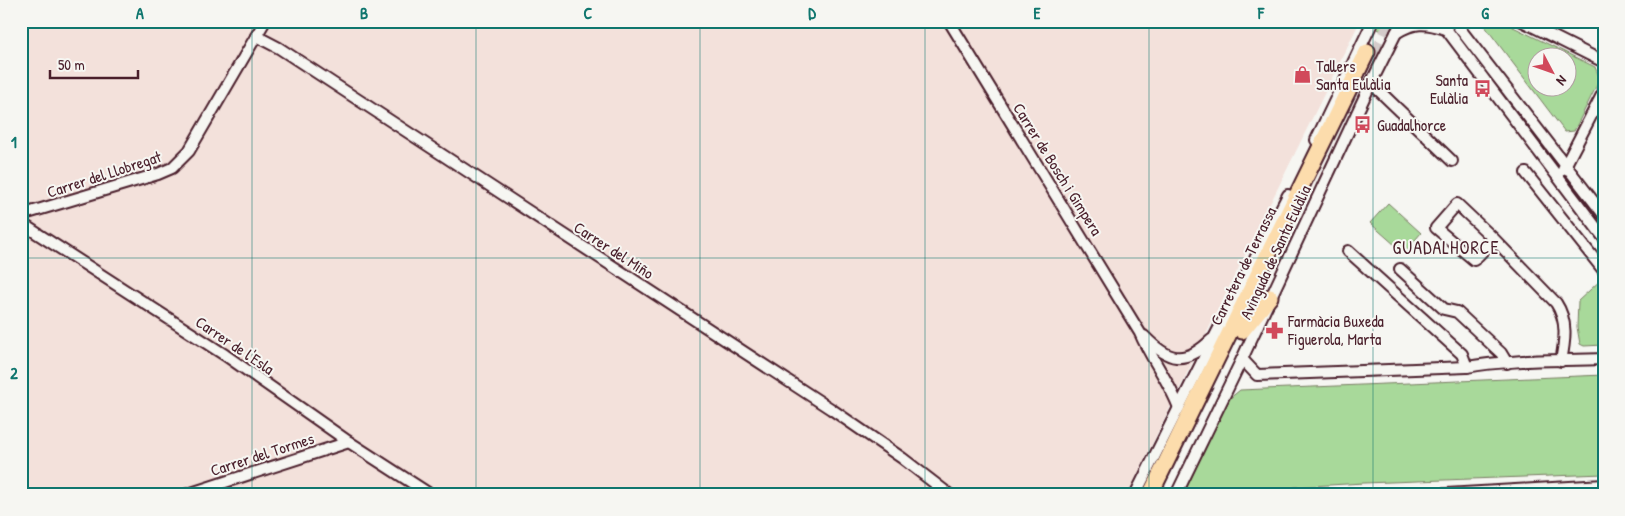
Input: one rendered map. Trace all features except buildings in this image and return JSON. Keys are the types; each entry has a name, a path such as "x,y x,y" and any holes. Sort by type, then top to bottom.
{"main road":[{"name":"Carretera de Terrassa","path":"1150,495 1221,337 1371,54 1242,331 1162,495"},
{"path":"1221,337 1237,295"},
{"path":"1242,331 1270,298"}],"street":[{"name":"Carrer del Llobregat","path":"21,215 143,179 172,168 189,152 265,21"},
{"name":"Carrer de Bosch i Gimpera","path":"949,21 1140,333 1146,348 1171,388 1178,408"},
{"name":"Avinguda de Santa Eulàlia","path":"1237,295 1266,241 1373,21"},
{"name":"Avinguda de Santa Eulàlia","path":"1176,495 1402,21"},
{"path":"1454,21 1604,215"},
{"path":"1522,21 1604,62"},
{"path":"1396,33 1411,25 1421,23 1442,25 1604,238"},
{"name":"Carrer del Miño","path":"256,36 279,48 831,410 902,458 950,495"},
{"path":"1371,83 1452,161"},
{"path":"1558,178 1604,91"},
{"path":"1526,173 1604,271"},
{"path":"1494,239 1474,260 1436,228 1457,204 1494,239 1560,308 1565,326 1565,343 1561,361"},
{"name":"Carrer de l'Esla","path":"21,223 225,355 349,442 431,495"},
{"path":"1348,250 1462,354 1467,367"},
{"path":"1400,269 1444,309 1457,312 1501,353 1507,363"},
{"name":"Carrer de Bosch i Gimpera","path":"1140,333 1157,350 1165,355 1177,358 1189,356 1221,337"},
{"path":"1135,495 1178,408 1221,337"},
{"path":"1242,359 1257,375 1604,360"},
{"name":"Carrer del Tormes","path":"185,495 349,442"},
{"path":"1429,495 1581,490 1604,485"}],"shaded area":[{"path":"21,21 1360,21 1127,495 21,495"}],"green space":[{"path":"1377,21 1398,21 1391,36 1374,27"},
{"path":"1481,21 1501,21 1556,48 1528,48 1528,83"},
{"path":"1578,59 1595,67 1600,79 1574,131 1565,132 1539,98 1578,98"},
{"path":"1388,203 1421,233 1404,253 1370,223"},
{"path":"1603,278 1604,345 1584,346 1580,344 1577,327 1578,301"},
{"path":"1604,375 1604,474 1294,487 1294,495 1183,495 1229,399 1240,390"}],"tunnel":[{"path":"1376,56 1393,21"}],"place":[{"name":"Tallers Santa Eulàlia","path":"1302,75"},
{"name":"Santa Eulàlia","path":"1482,89"},
{"name":"Guadalhorce","path":"1363,125"},
{"name":"Farmàcia Buxeda Figuerola, Marta","path":"1274,330"}],"district":[{"name":"GUADALHORCE","path":"1446,247"}]}
